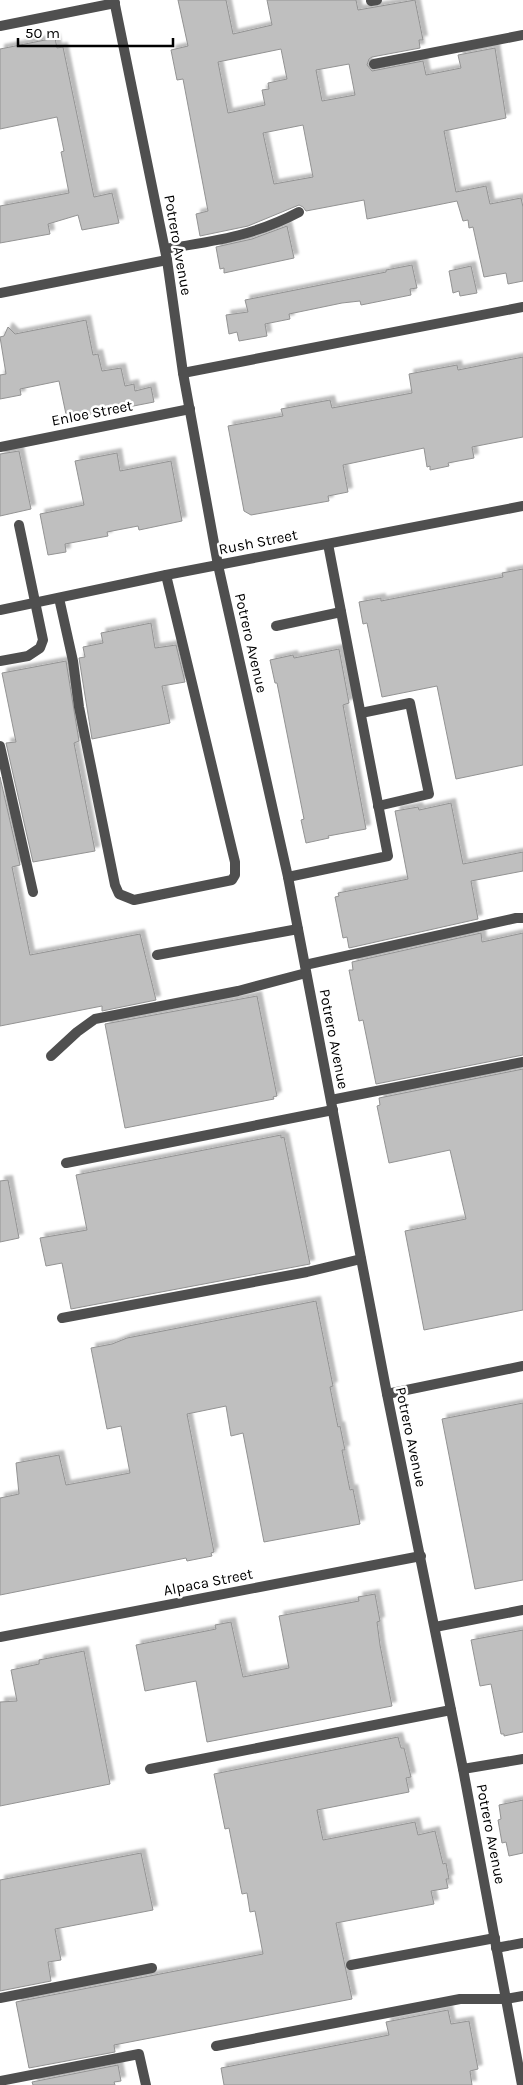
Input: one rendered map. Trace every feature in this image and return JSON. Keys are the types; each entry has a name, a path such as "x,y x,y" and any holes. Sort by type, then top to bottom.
{"street":[{"path":"0,26 115,2"},
{"name":"Potrero Avenue","path":"115,2 165,249 182,373 218,565 288,877 387,1394 452,1710 522,2085"},
{"path":"374,64 523,35"},
{"path":"165,249 238,237 275,225 299,212"},
{"path":"0,293 167,260"},
{"path":"182,373 523,307"},
{"name":"Enloe Street","path":"0,447 190,409"},
{"name":"Rush Street","path":"0,610 166,575 523,506"},
{"path":"0,661 28,656 40,648 43,640 19,525"},
{"path":"288,877 388,856 328,544"},
{"path":"58,598 115,885 119,894 134,900 232,880 235,875 234,862 166,575"},
{"path":"276,626 342,612"},
{"path":"361,713 410,703 429,794 378,806"},
{"path":"0,746 33,892"},
{"path":"51,1056 77,1032 95,1020 238,991 306,969 516,918 523,918"},
{"path":"156,955 298,929"},
{"path":"66,1163 523,1062"},
{"path":"62,1318 307,1272 361,1259"},
{"path":"387,1394 523,1366"},
{"name":"Alpaca Street","path":"0,1637 421,1556"},
{"path":"435,1627 523,1610"},
{"path":"150,1769 452,1710"},
{"path":"463,1769 523,1759"},
{"path":"351,1965 496,1943 523,1943"},
{"path":"0,1998 152,1968"},
{"path":"216,2046 460,1999 506,1999 523,1996"},
{"path":"0,2081 139,2054 146,2085"}],"building":[{"path":"178,0 226,0 233,34 272,25 267,0 356,0 358,10 415,0 423,40 419,40 420,48 372,57 367,65 372,71 423,61 426,75 461,68 458,55 495,48 506,118 444,131 456,192 486,186 490,204 521,198 523,207 523,281 508,284 506,273 484,277 473,227 469,228 468,220 463,221 457,201 367,219 364,200 306,211 299,205 248,226 200,236 196,214 208,211 183,79 177,80 171,50 188,46","holes":["281,49 287,79 268,83 269,89 262,90 265,105 228,113 218,62","349,64 355,95 322,101 316,70","303,125 313,177 274,184 263,133"]},
{"path":"55,38 57,48 63,47 94,197 112,193 119,223 82,230 78,215 48,224 50,234 0,243 0,206 69,193 61,152 64,151 57,117 0,129 0,49"},
{"path":"287,226 294,258 224,273 224,268 220,269 216,247 252,239"},
{"path":"412,265 417,288 410,289 411,295 361,305 360,301 342,303 289,314 290,319 265,324 267,336 239,341 237,332 229,334 226,315 248,312 245,300 386,272 386,270"},
{"path":"471,266 477,293 460,296 459,291 453,293 449,271"},
{"path":"86,320 93,355 98,354 102,371 121,368 125,386 134,384 135,391 151,387 154,402 67,419 59,381 20,389 21,395 0,399 0,375 6,374 0,337 4,336 8,327 15,334"},
{"path":"523,357 523,437 472,447 474,458 448,463 449,466 430,470 430,466 427,467 424,448 343,465 348,492 328,496 329,501 251,515 244,511 228,426 283,416 281,409 330,400 332,408 412,393 409,374 457,365 458,370"},
{"path":"19,451 31,509 0,516 0,454"},
{"path":"117,453 120,471 171,461 182,521 139,530 138,526 107,532 108,536 65,544 66,552 48,555 40,514 84,505 75,461"},
{"path":"523,569 523,765 456,779 437,686 382,697 367,623 363,624 359,602 381,598 381,601 503,577 502,573"},
{"path":"151,623 155,648 176,645 185,682 162,686 170,723 92,739 79,658 85,657 83,647 103,643 101,633"},
{"path":"339,649 349,703 343,705 366,829 328,836 329,838 306,843 301,820 304,819 277,683 275,683 270,660 293,655 294,658"},
{"path":"66,661 79,741 74,743 95,851 33,862 6,743 16,742 2,673"},
{"path":"0,777 20,865 12,867 30,955 140,934 156,1000 102,1011 102,1006 0,1026"},
{"path":"451,803 463,864 523,852 523,871 471,881 478,919 349,948 347,937 343,938 335,897 339,896 338,893 408,879 395,811 418,807 419,810"},
{"path":"481,933 482,942 523,933 523,1055 376,1084 363,1020 359,1021 349,970 353,970 352,962"},
{"path":"257,996 277,1096 273,1097 274,1099 125,1128 105,1024"},
{"path":"523,1069 523,1310 424,1330 405,1231 466,1219 450,1150 389,1163 377,1106 380,1105 379,1098"},
{"path":"281,1135 281,1138 284,1137 310,1264 71,1309 62,1263 46,1266 40,1238 87,1230 76,1175"},
{"path":"8,1180 19,1238 0,1242 0,1181"},
{"path":"316,1301 333,1386 330,1387 345,1450 342,1450 350,1490 353,1489 360,1524 264,1542 243,1433 231,1436 226,1406 187,1414 214,1552 211,1553 212,1556 187,1561 186,1558 0,1595 0,1498 19,1494 16,1463 59,1455 66,1485 130,1473 121,1426 107,1429 91,1348 112,1344 127,1338"},
{"path":"523,1403 523,1580 475,1589 442,1419"},
{"path":"375,1594 380,1621 377,1622 380,1645 392,1706 207,1742 196,1681 145,1691 136,1645 216,1629 215,1625 231,1622 243,1677 289,1668 279,1616 359,1601 358,1597"},
{"path":"523,1630 523,1732 504,1736 504,1734 501,1734 491,1684 480,1686 471,1640"},
{"path":"84,1651 110,1784 0,1806 0,1702 17,1701 11,1670 39,1664 39,1660"},
{"path":"398,1737 401,1748 404,1748 411,1777 406,1778 409,1792 317,1810 323,1840 415,1822 418,1835 435,1831 443,1864 446,1863 449,1879 446,1879 448,1888 431,1891 434,1904 336,1923 352,1999 114,2045 115,2052 29,2068 16,2002 263,1954 255,1911 250,1912 247,1893 242,1894 229,1828 225,1829 214,1774"},
{"path":"523,1800 523,1853 509,1856 506,1842 502,1843 498,1820 501,1819 499,1805"},
{"path":"141,1853 153,1910 55,1929 61,1960 48,1962 51,1981 0,1991 0,1880"},
{"path":"448,2010 451,2024 469,2021 478,2069 470,2071 472,2085 224,2085 221,2068 389,2035 386,2022"},
{"path":"118,2065 121,2081 114,2082 115,2085 33,2085 32,2082"}]}
